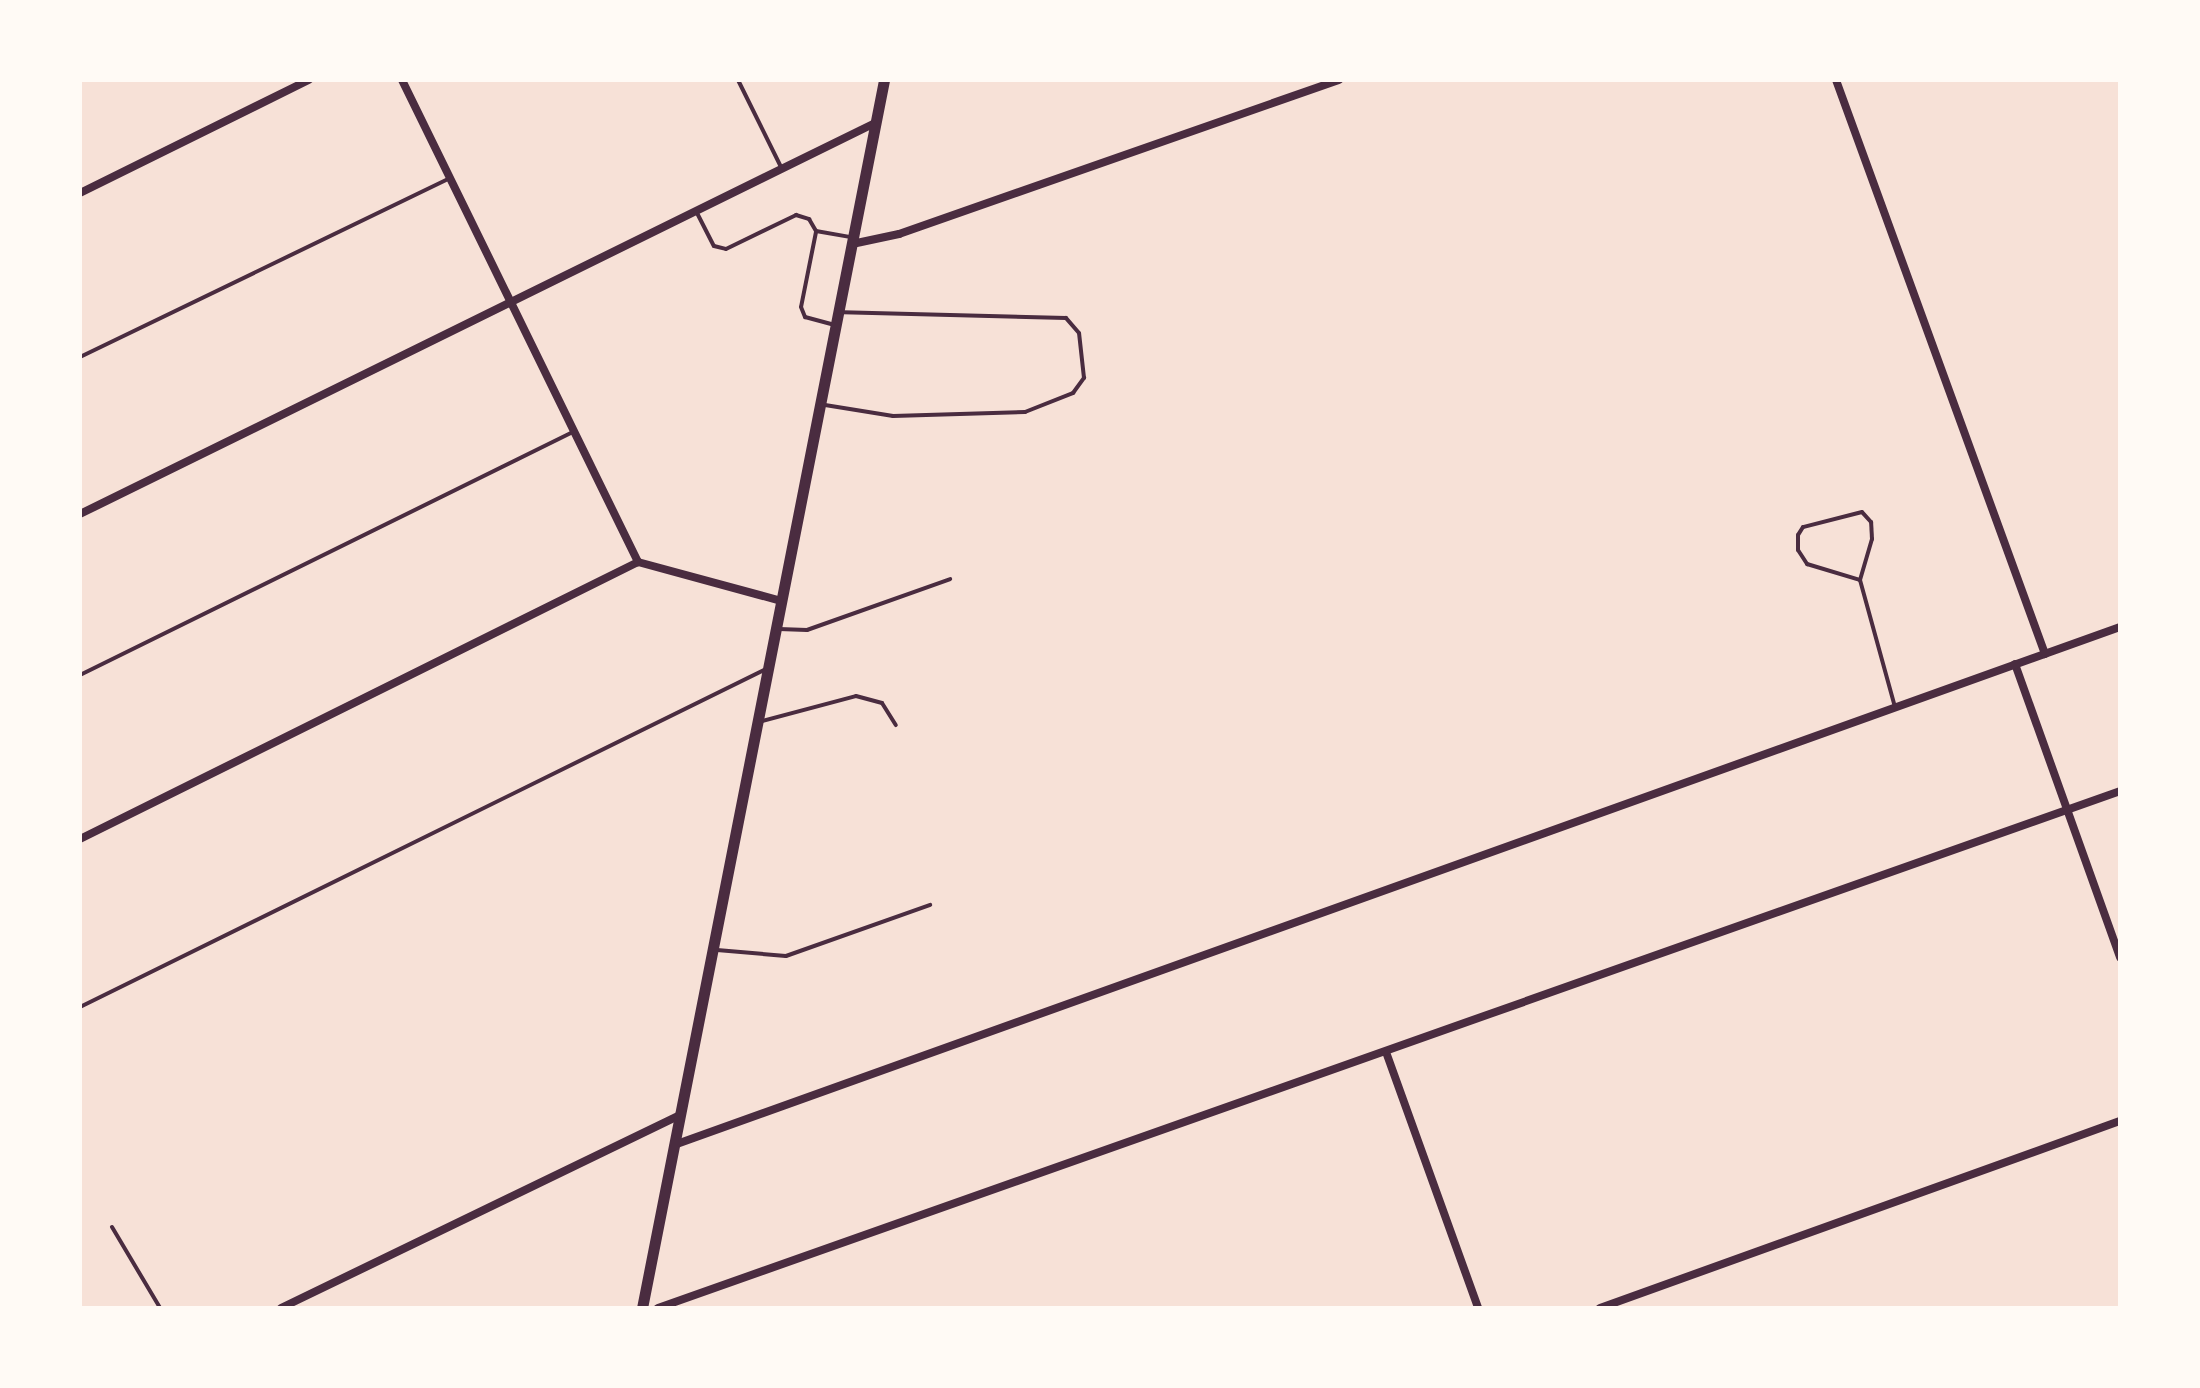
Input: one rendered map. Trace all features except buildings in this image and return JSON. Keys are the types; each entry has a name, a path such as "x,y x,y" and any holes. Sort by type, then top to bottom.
{"main road":[{"path":"642,1308 884,80"}],"street":[{"path":"80,193 310,80"},
{"path":"402,80 638,562"},
{"path":"853,241 898,234 1338,80"},
{"path":"1836,80 2045,654"},
{"path":"80,514 876,122"},
{"path":"80,839 638,562 782,601"},
{"path":"674,1145 2120,627"},
{"path":"2015,664 2120,958"},
{"path":"658,1308 2120,791"},
{"path":"1386,1052 1478,1308"},
{"path":"281,1308 680,1114"},
{"path":"1600,1308 2120,1121"}],"lane":[{"path":"738,80 782,169"},
{"path":"80,357 449,178"},
{"path":"696,211 714,246 726,249 796,216 809,219 816,231 801,307 805,317 836,325"},
{"path":"816,231 853,241"},
{"path":"820,404 893,416 1025,412 1073,393 1084,378 1080,333 1066,318 839,311"},
{"path":"80,675 573,432"},
{"path":"1860,580 1807,564 1798,550 1798,535 1804,528 1862,512 1871,522 1872,539 1860,580 1895,707"},
{"path":"776,629 808,630 950,579"},
{"path":"80,1007 768,668"},
{"path":"758,722 856,696 882,703 896,724"},
{"path":"713,950 786,956 930,905"},
{"path":"112,1227 160,1308"}]}
